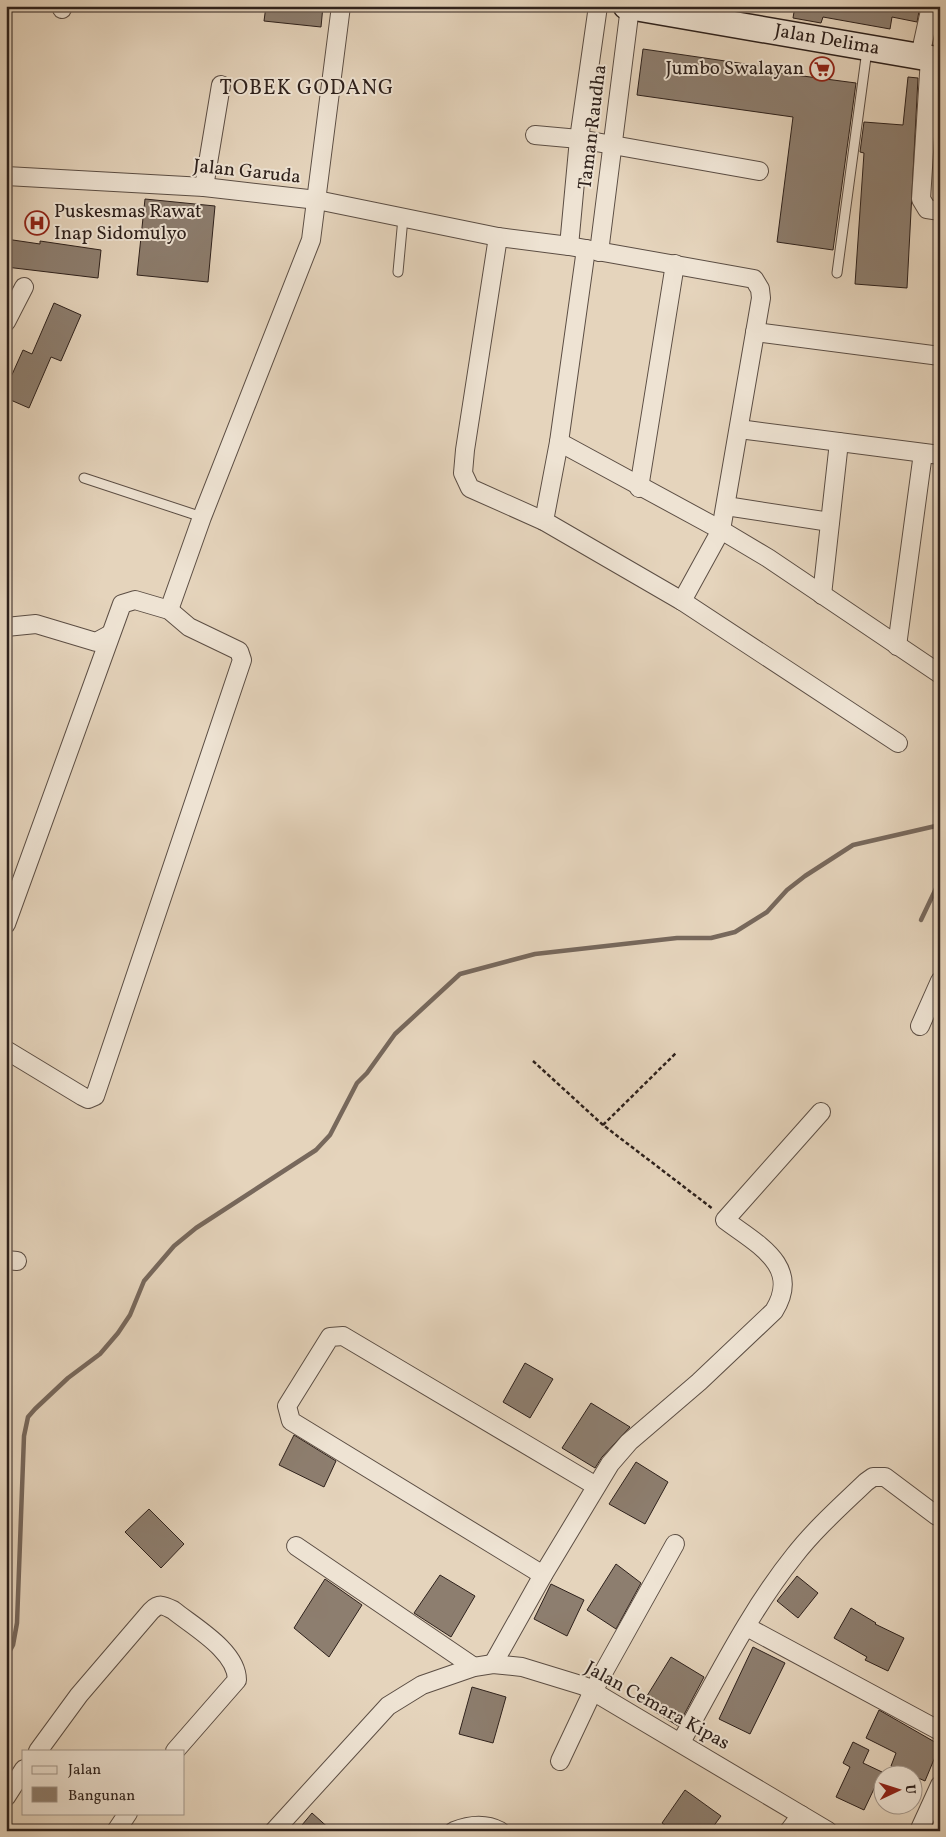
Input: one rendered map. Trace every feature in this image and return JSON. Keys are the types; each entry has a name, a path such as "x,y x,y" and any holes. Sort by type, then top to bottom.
{"main road":[{"name":"Jalan Delima","path":"628,7 930,58"}],"street":[{"name":"Jalan Garuda","path":"6,176 204,187 317,200 342,6"},
{"path":"569,246 579,139 598,6"},
{"path":"930,6 930,58 921,199 923,207 940,211"},
{"name":"Taman Raudha","path":"544,521 612,145 628,7"},
{"path":"204,187 221,85"},
{"path":"535,135 579,139 759,171"},
{"path":"170,610 202,517 311,240 317,200 498,237 569,246 754,279 760,288 761,298 721,530 682,601"},
{"path":"498,237 464,450 463,473 470,488 544,521 682,601 898,743"},
{"path":"639,488 675,264"},
{"path":"6,322 24,287"},
{"path":"755,332 940,356"},
{"path":"739,429 931,454 897,646"},
{"path":"559,442 639,488 721,530 940,674"},
{"path":"822,595 839,442"},
{"path":"726,506 830,522"},
{"path":"6,924 66,762 119,609 128,601 141,601 156,608 170,610 188,627 238,651 242,660 95,1096 88,1099 82,1096 6,1050"},
{"path":"6,627 36,624 96,642 109,635"},
{"path":"920,1026 940,981"},
{"path":"494,1664 543,1575 596,1486 629,1442 699,1382 774,1311 782,1298 784,1285 780,1268 767,1252 725,1220 821,1112"},
{"path":"543,1575 291,1421 287,1406 330,1337 343,1336 596,1486"},
{"path":"681,1742 747,1627 783,1570 806,1541 866,1482 872,1477 879,1476 890,1480 937,1516"},
{"path":"560,1761 592,1690 675,1544"},
{"path":"296,1546 474,1667"},
{"path":"39,1750 79,1695 157,1605 163,1605 173,1610 228,1654 237,1670 237,1680 176,1750"},
{"path":"747,1627 940,1731"},
{"name":"Jalan Cemara Kipas","path":"274,1831 388,1706 422,1685 474,1667 494,1664 522,1667 584,1686 828,1831"},
{"path":"6,1796 22,1772"},
{"path":"920,1831 940,1784"},
{"path":"116,1831 127,1814"},
{"path":"789,1831 801,1815"},
{"path":"454,1831 466,1827 484,1825 500,1831"}],"lane":[{"path":"837,273 867,47"},
{"path":"398,272 403,218"},
{"path":"84,478 202,517"}],"path":[{"path":"603,1126 677,1052"},
{"path":"533,1061 603,1126 725,1220"}],"building":[{"path":"266,6 323,6 321,27 264,21"},
{"path":"795,6 920,6 917,22 892,17 890,29 823,17 821,23 793,18"},
{"path":"643,49 780,69 780,73 856,83 833,250 777,242 793,117 637,95"},
{"path":"908,77 918,78 907,288 855,284 864,153 860,152 864,122 903,125"},
{"path":"938,95 940,95 940,150 935,149"},
{"path":"145,199 215,206 208,282 137,275"},
{"path":"6,239 40,244 40,241 101,250 98,278 6,267"},
{"path":"54,303 81,315 61,361 51,357 29,408 6,398 6,388 23,350 32,354"},
{"path":"525,1363 553,1379 530,1418 503,1402"},
{"path":"591,1403 630,1427 602,1457 595,1468 562,1448"},
{"path":"294,1435 336,1461 324,1487 279,1465"},
{"path":"636,1462 668,1482 645,1524 609,1504"},
{"path":"149,1509 184,1544 161,1568 125,1532"},
{"path":"616,1564 641,1583 616,1629 587,1610"},
{"path":"440,1575 475,1596 451,1637 414,1613"},
{"path":"797,1576 818,1593 798,1618 777,1601"},
{"path":"325,1579 362,1605 329,1657 294,1628"},
{"path":"551,1584 584,1600 567,1636 534,1619"},
{"path":"851,1608 875,1624 904,1638 888,1671 865,1660 867,1657 834,1638"},
{"path":"753,1647 785,1663 750,1734 719,1719"},
{"path":"671,1657 704,1677 678,1726 642,1704"},
{"path":"472,1687 506,1697 493,1743 459,1734"},
{"path":"879,1710 940,1745 925,1781 924,1764 892,1764 896,1753 866,1738"},
{"path":"853,1742 869,1750 863,1763 874,1768 874,1789 864,1810 836,1797 850,1767 843,1763"},
{"path":"685,1790 721,1816 710,1831 673,1831 662,1823"},
{"path":"312,1813 332,1831 297,1831"}],"waterway":[{"path":"6,1658 13,1645 17,1623 24,1436 28,1417 68,1378 100,1354 118,1333 130,1315 144,1281 174,1246 196,1228 316,1150 330,1135 357,1083 367,1073 395,1034 460,974 535,954 677,938 711,938 735,932 767,912 787,890 805,876 853,845 940,825"},
{"path":"921,920 940,880"}],"place":[{"name":"Jumbo Swalayan","path":"822,69"},
{"name":"Puskesmas Rawat Inap Sidomulyo","path":"37,223"}],"district":[{"name":"TOBEK GODANG","path":"307,88"}]}
